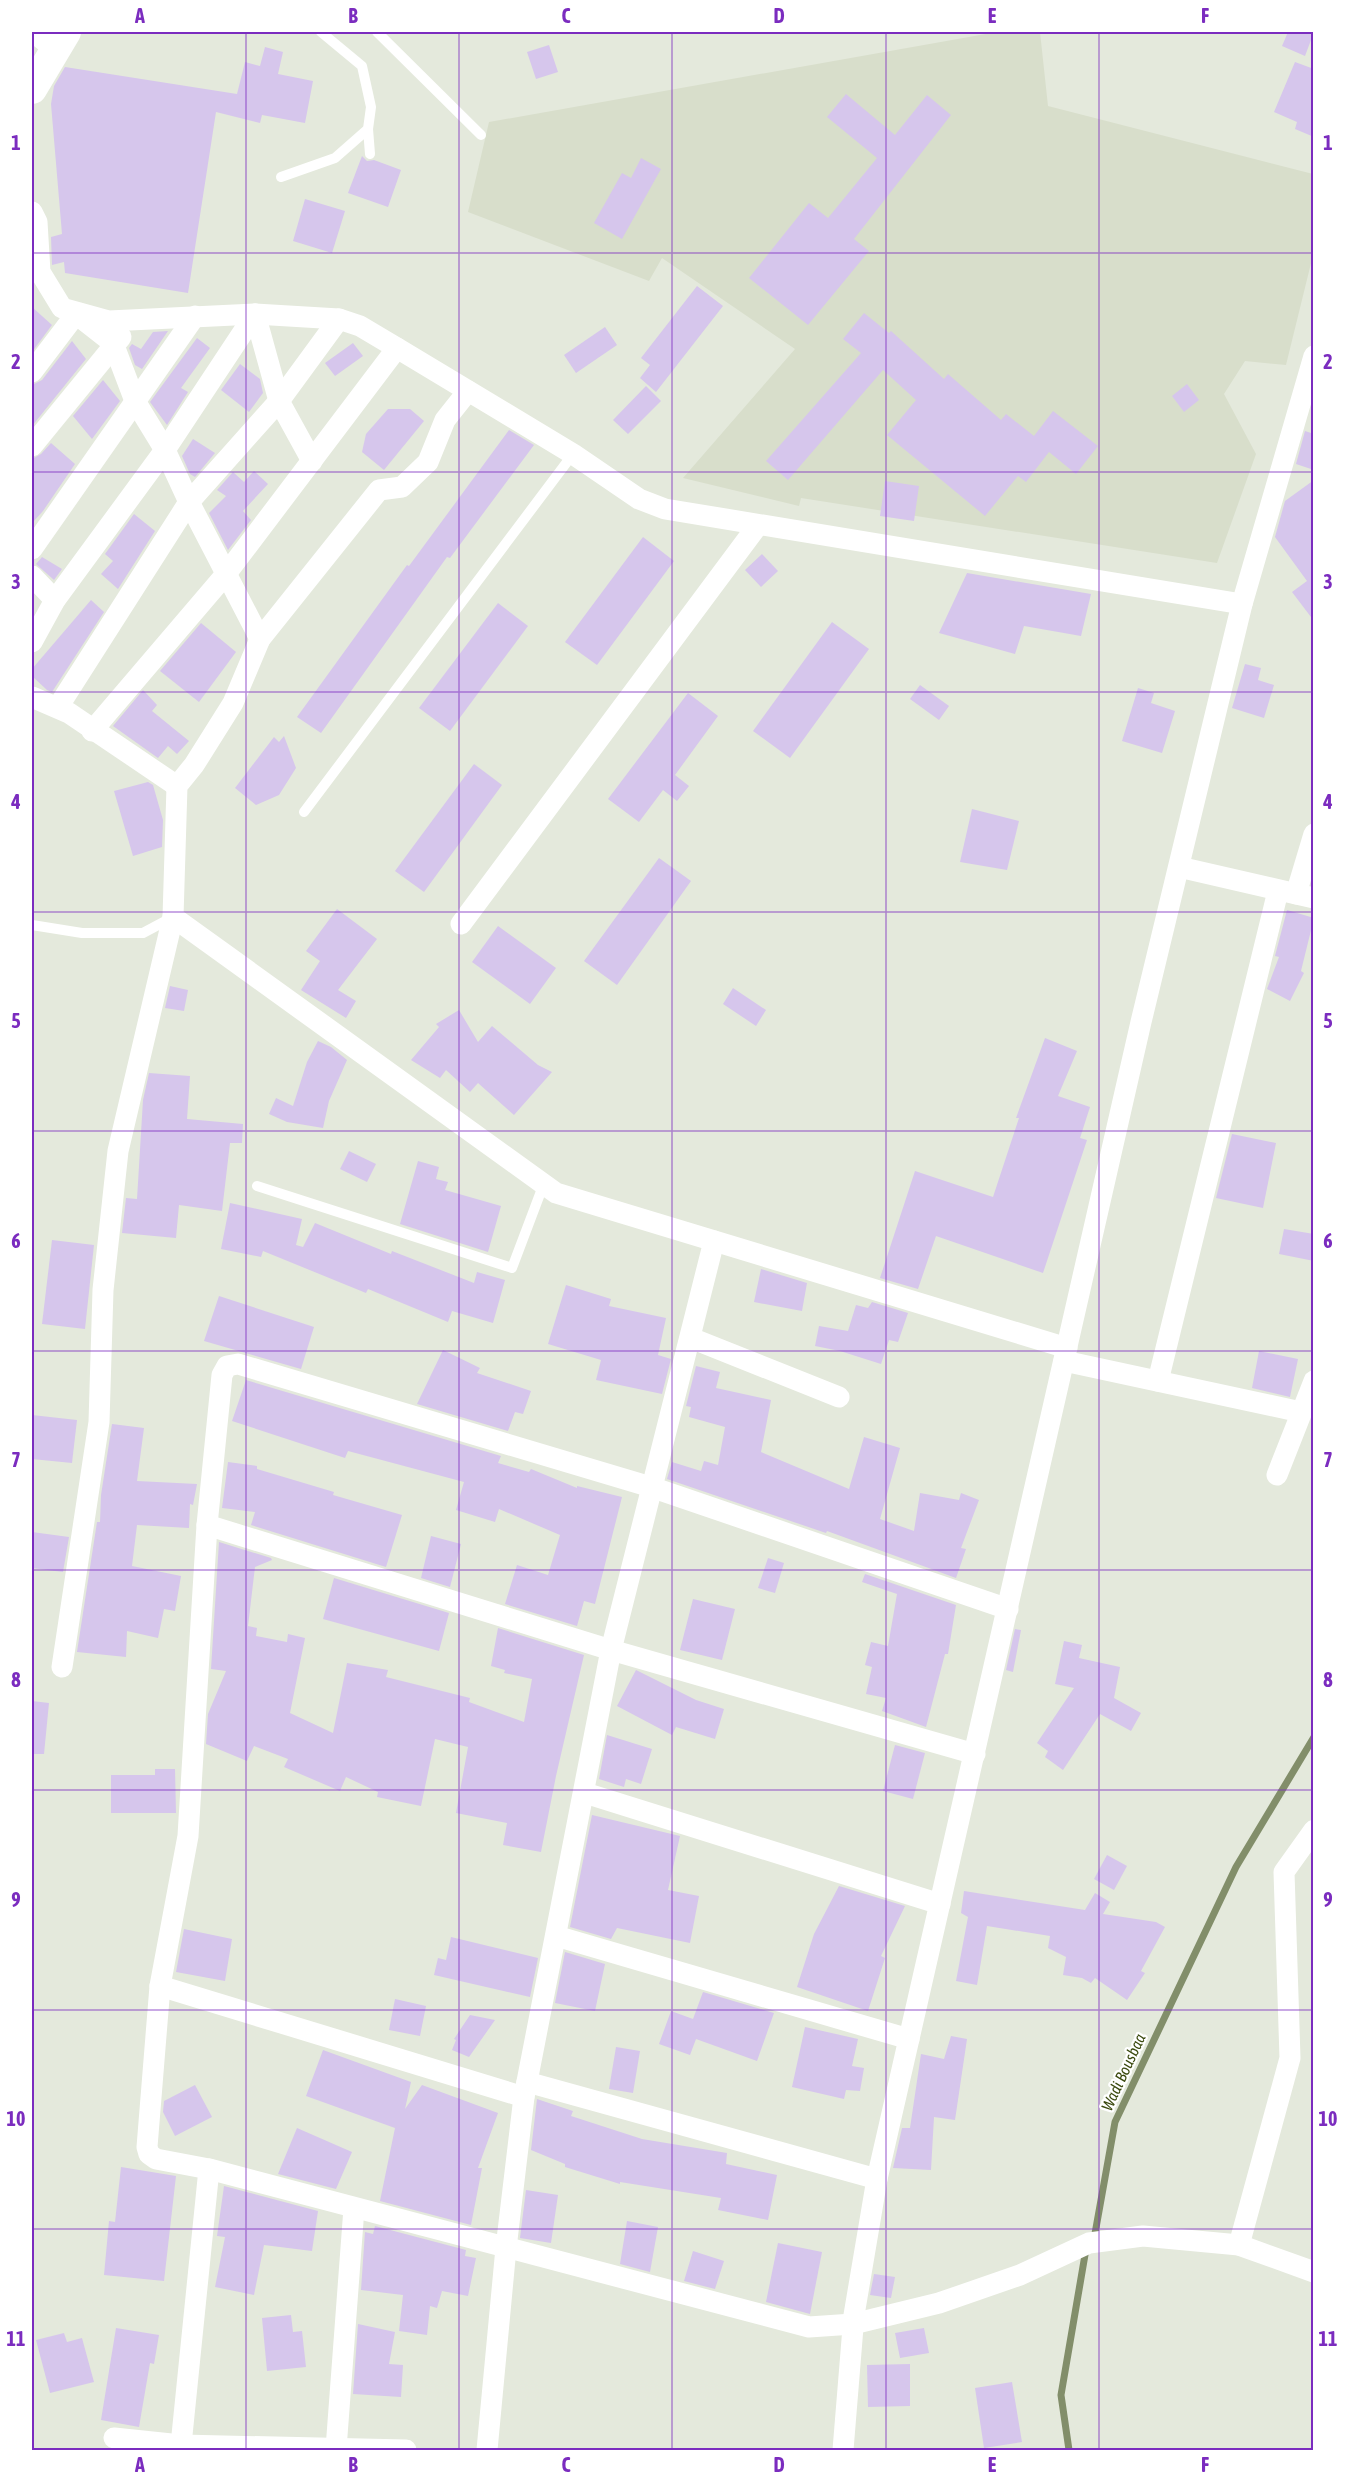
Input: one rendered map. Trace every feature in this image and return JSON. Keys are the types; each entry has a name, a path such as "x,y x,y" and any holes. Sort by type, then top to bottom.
{"main road":[{"path":"32,89 61,41"}],"street":[{"path":"33,32 61,41"},
{"path":"32,213 37,222 40,272 37,287 62,308 76,314 109,321 255,314 339,319 360,326 397,348 573,454 639,499 665,508 1242,603"},
{"path":"76,314 113,343 135,400 165,450 189,502 260,639"},
{"path":"32,372 76,314"},
{"path":"255,314 279,401 312,460"},
{"path":"32,642 55,600 165,450 255,314"},
{"path":"32,549 195,316"},
{"path":"58,707 189,502 279,401 339,319"},
{"path":"32,447 113,343 139,320"},
{"path":"92,731 226,574 397,348"},
{"path":"843,2451 853,2324 877,2179 1066,1354 1242,603 1314,356"},
{"path":"62,1667 99,1422 103,1290 118,1151 173,917 177,786 194,765 232,703 260,639 379,490 402,487 428,462 445,420 468,392"},
{"path":"461,924 758,525"},
{"path":"32,576 55,600"},
{"path":"32,697 58,707 177,786"},
{"path":"1158,1381 1314,834"},
{"path":"1179,867 1296,894"},
{"path":"173,917 543,1186 556,1193 1066,1354 1158,1381 1301,1412"},
{"path":"486,2451 506,2248 526,2090 611,1650 714,1241"},
{"path":"691,1338 839,1396"},
{"path":"1008,1609 651,1487 238,1364 227,1366 222,1375 207,1525 188,1836 160,1986 147,2147 149,2154 156,2159 209,2169 809,2327 853,2324 939,2303 1020,2275 1089,2243 1143,2236 1239,2245 1314,2272"},
{"path":"1277,1475 1314,1381"},
{"path":"207,1525 611,1650 975,1754"},
{"path":"585,1793 940,1904"},
{"path":"1239,2245 1290,2058 1284,1872 1314,1830"},
{"path":"556,1936 909,2039"},
{"path":"160,1986 526,2090 877,2179"},
{"path":"181,2445 209,2169"},
{"path":"336,2449 354,2208"},
{"path":"114,2438 181,2445 406,2451"}],"lane":[{"path":"321,32 362,66 371,107 368,129 370,154"},
{"path":"376,32 481,135"},
{"path":"281,177 334,158 368,129"},
{"path":"304,812 573,454"},
{"path":"32,925 82,933 143,933 173,917"},
{"path":"257,1186 512,1268 543,1186"}],"shaded area":[{"path":"997,32 1040,32 1048,106 1313,174 1313,255 1286,365 1245,361 1224,394 1256,454 1217,563 801,498 799,506 683,478 795,349 662,258 649,281 468,212 489,122"}],"building":[{"path":"1288,32 1314,32 1305,56 1282,46"},
{"path":"549,45 558,72 536,79 527,52"},
{"path":"265,47 283,52 278,74 313,81 305,123 262,115 260,123 216,112 188,293 65,273 64,262 52,265 51,237 62,234 51,104 54,86 65,67 237,94 245,62 260,66"},
{"path":"1295,62 1314,69 1314,137 1295,129 1297,122 1274,112"},
{"path":"846,94 895,135 927,95 951,115 854,239 869,251 808,325 749,278 809,203 828,218 877,158 827,117"},
{"path":"362,156 367,161 374,160 401,170 388,207 348,193"},
{"path":"641,158 661,169 622,239 594,223 622,173 631,178"},
{"path":"305,199 345,211 332,253 293,241"},
{"path":"697,286 723,306 656,392 640,378 650,365 641,358"},
{"path":"32,307 52,325 32,352"},
{"path":"864,313 889,333 891,331 944,379 948,374 1001,420 1006,414 1034,436 1053,411 1098,446 1076,474 1049,452 1026,482 1018,476 985,516 887,435 916,400 883,370 788,480 766,461 861,353 843,339"},
{"path":"605,327 617,345 576,373 564,355"},
{"path":"168,331 142,369 135,365 129,348 132,344 141,349 153,332"},
{"path":"197,338 210,348 181,388 188,392 167,425 150,402"},
{"path":"72,341 86,359 32,426 32,385 42,380"},
{"path":"353,343 363,356 335,376 325,363"},
{"path":"240,364 260,379 263,393 249,412 221,390"},
{"path":"103,380 120,401 92,439 73,416"},
{"path":"1187,384 1199,400 1184,412 1172,396"},
{"path":"646,386 661,401 628,434 613,420"},
{"path":"388,409 410,409 424,421 384,470 362,452 366,434"},
{"path":"509,430 534,445 450,558 447,557 321,733 297,717 407,565 409,566"},
{"path":"1305,431 1314,434 1314,470 1296,464"},
{"path":"193,439 215,453 195,477 190,474 182,456"},
{"path":"51,443 75,464 43,511 32,523 32,459 41,454"},
{"path":"254,471 268,484 243,511 251,520 228,550 209,513 226,496 217,490 233,472 244,482"},
{"path":"1314,480 1314,621 1292,592 1307,581 1275,537 1285,501"},
{"path":"885,481 919,486 914,521 880,516"},
{"path":"134,514 155,531 118,589 101,574 113,561 105,554"},
{"path":"643,537 674,561 597,665 565,642"},
{"path":"762,554 778,571 761,587 745,570"},
{"path":"42,557 62,569 54,580 36,564"},
{"path":"967,573 1091,594 1081,636 1024,626 1015,654 939,633"},
{"path":"91,600 104,612 52,692 47,690 32,676 32,669"},
{"path":"498,603 528,626 450,731 419,708"},
{"path":"832,622 869,649 790,758 753,731"},
{"path":"201,623 236,652 199,702 160,671"},
{"path":"1245,664 1261,668 1258,680 1274,685 1264,718 1232,708"},
{"path":"920,685 949,706 939,720 910,699"},
{"path":"1138,688 1154,693 1151,703 1175,711 1162,753 1122,741"},
{"path":"143,690 157,705 152,711 189,741 177,754 168,746 158,758 113,726"},
{"path":"688,693 718,716 675,775 689,786 677,801 663,790 639,822 608,799"},
{"path":"284,736 296,768 279,795 256,805 235,788 274,737 279,742"},
{"path":"474,764 502,785 424,892 395,871"},
{"path":"148,782 153,785 163,820 162,847 133,856 114,791"},
{"path":"972,809 1019,821 1007,870 960,862"},
{"path":"659,858 691,881 617,985 584,961"},
{"path":"337,909 377,939 338,990 356,1001 346,1018 301,990 320,961 306,951"},
{"path":"1287,910 1314,918 1301,971 1304,973 1290,1001 1267,989 1279,957 1275,956"},
{"path":"498,926 556,968 530,1004 472,962"},
{"path":"170,986 188,990 184,1011 165,1008"},
{"path":"733,988 766,1010 756,1026 723,1004"},
{"path":"459,1010 478,1042 492,1026 538,1065 552,1072 514,1115 478,1083 470,1092 446,1070 440,1078 411,1060 439,1027 436,1024"},
{"path":"1045,1038 1077,1051 1058,1096 1090,1107 1080,1138 1087,1140 1043,1273 936,1236 918,1289 880,1278 915,1171 993,1197 1019,1118 1016,1118"},
{"path":"318,1041 331,1047 347,1060 329,1101 323,1128 287,1122 269,1114 276,1098 293,1106 307,1062"},
{"path":"149,1073 190,1076 187,1119 243,1124 242,1143 230,1143 222,1211 179,1205 176,1238 122,1233 126,1198 137,1199 143,1100"},
{"path":"1232,1134 1276,1143 1263,1208 1216,1198"},
{"path":"349,1151 376,1164 367,1182 340,1169"},
{"path":"418,1161 439,1167 436,1179 448,1182 445,1190 501,1206 488,1252 400,1224"},
{"path":"230,1203 302,1219 296,1245 303,1247 315,1223 391,1254 392,1251 474,1283 477,1272 505,1280 493,1323 452,1311 448,1322 368,1289 366,1293 263,1251 261,1257 221,1249"},
{"path":"1284,1229 1314,1234 1314,1261 1279,1254"},
{"path":"52,1240 94,1245 85,1329 42,1324"},
{"path":"761,1269 807,1283 802,1311 754,1302"},
{"path":"566,1285 611,1299 609,1306 666,1318 658,1355 671,1359 662,1394 596,1380 601,1360 548,1344"},
{"path":"219,1296 314,1327 301,1369 204,1341"},
{"path":"872,1302 908,1313 898,1342 889,1340 881,1364 815,1346 819,1326 848,1331 856,1305 868,1308"},
{"path":"443,1350 480,1368 477,1373 531,1391 523,1414 515,1412 508,1431 417,1404"},
{"path":"1259,1351 1298,1359 1290,1397 1252,1388"},
{"path":"696,1366 720,1372 716,1388 771,1400 761,1452 849,1489 864,1437 900,1448 880,1519 914,1531 920,1493 959,1500 961,1493 979,1500 961,1548 966,1549 956,1578 827,1531 826,1533 667,1479 672,1462 701,1471 704,1461 718,1465 725,1427 689,1417 691,1407 686,1406"},
{"path":"246,1380 501,1456 498,1463 529,1472 531,1469 577,1488 577,1486 622,1497 595,1604 584,1601 577,1626 505,1604 517,1565 548,1575 560,1535 499,1509 495,1522 456,1510 464,1482 348,1451 345,1458 232,1421"},
{"path":"32,1415 77,1420 72,1463 32,1459"},
{"path":"112,1424 144,1428 137,1481 197,1484 193,1505 190,1504 189,1528 137,1525 132,1566 181,1576 175,1611 164,1609 158,1638 127,1631 126,1657 77,1652 97,1522 100,1522 101,1495"},
{"path":"228,1462 257,1466 257,1469 334,1492 333,1495 402,1515 386,1567 251,1525 255,1512 222,1508"},
{"path":"32,1532 69,1537 63,1572 32,1568"},
{"path":"431,1536 461,1544 450,1587 421,1578"},
{"path":"219,1542 271,1558 272,1560 255,1567 248,1626 257,1628 256,1636 287,1642 288,1634 305,1638 290,1713 333,1733 347,1663 388,1670 386,1677 470,1698 469,1702 524,1722 532,1679 504,1673 505,1670 491,1666 498,1628 584,1655 541,1852 503,1845 507,1823 456,1813 468,1747 435,1739 421,1806 377,1797 378,1792 346,1777 340,1791 284,1767 288,1759 254,1746 247,1761 206,1744 208,1714 226,1671 211,1669"},
{"path":"768,1558 784,1563 775,1593 758,1588"},
{"path":"865,1574 956,1605 948,1654 945,1654 926,1727 882,1711 886,1698 866,1694 872,1667 865,1665 871,1642 888,1646 897,1594 862,1582"},
{"path":"334,1578 449,1613 439,1651 323,1619"},
{"path":"693,1599 735,1609 722,1660 680,1650"},
{"path":"1015,1629 1021,1630 1013,1672 1006,1670"},
{"path":"1064,1641 1082,1645 1079,1658 1120,1667 1114,1698 1141,1713 1131,1731 1100,1714 1063,1770 1045,1757 1048,1751 1037,1743 1074,1688 1055,1684"},
{"path":"636,1670 696,1700 724,1709 715,1739 676,1727 672,1735 617,1706"},
{"path":"32,1701 49,1703 44,1754 32,1754"},
{"path":"607,1735 652,1749 641,1784 626,1779 624,1787 599,1779"},
{"path":"895,1745 925,1753 913,1799 883,1791"},
{"path":"155,1769 175,1769 176,1813 111,1813 111,1775 155,1775"},
{"path":"592,1815 680,1836 668,1890 699,1896 690,1943 617,1928 611,1939 570,1927"},
{"path":"1107,1855 1127,1866 1114,1890 1094,1879"},
{"path":"839,1886 905,1906 881,1956 885,1958 868,2011 797,1987 814,1934"},
{"path":"964,1891 1085,1910 1095,1893 1110,1902 1103,1914 1156,1922 1165,1927 1141,1971 1145,1973 1127,2000 1095,1978 1091,1983 1082,1978 1063,1975 1066,1957 1048,1948 1050,1936 987,1926 977,1985 956,1981 968,1917 961,1913"},
{"path":"184,1929 232,1939 225,1981 176,1972"},
{"path":"451,1937 538,1958 530,1997 434,1975 438,1958 446,1960"},
{"path":"565,1952 605,1964 595,2011 555,2003"},
{"path":"703,1992 774,2013 757,2061 696,2039 690,2055 659,2044 671,2011 693,2019"},
{"path":"395,1999 426,2006 420,2036 389,2030"},
{"path":"470,2015 495,2020 469,2057 452,2050 456,2040 454,2039"},
{"path":"805,2027 858,2039 852,2066 864,2068 860,2091 846,2090 844,2099 792,2087"},
{"path":"951,2036 967,2039 955,2120 934,2117 931,2170 893,2168 902,2128 910,2128 921,2054 944,2059"},
{"path":"616,2047 640,2051 633,2093 609,2089"},
{"path":"323,2050 411,2082 405,2109 422,2085 498,2113 478,2168 482,2168 471,2225 380,2201 395,2128 306,2096"},
{"path":"195,2085 212,2117 175,2136 163,2112 164,2101"},
{"path":"537,2099 573,2111 571,2116 642,2139 727,2153 726,2164 777,2175 768,2220 718,2210 721,2198 620,2182 620,2184 565,2167 565,2164 531,2150"},
{"path":"297,2128 352,2152 336,2189 278,2174"},
{"path":"121,2167 176,2176 164,2281 104,2275 109,2221 115,2222"},
{"path":"224,2186 318,2211 312,2251 264,2245 254,2295 215,2287 225,2237 217,2236"},
{"path":"526,2190 558,2195 551,2243 520,2238"},
{"path":"627,2221 658,2227 650,2272 620,2264"},
{"path":"375,2226 466,2250 465,2256 476,2258 468,2296 442,2291 437,2308 430,2306 427,2335 399,2331 403,2295 361,2290 365,2232 373,2234"},
{"path":"778,2243 822,2252 810,2314 766,2302"},
{"path":"693,2251 724,2261 715,2289 684,2281"},
{"path":"874,2274 895,2277 891,2298 870,2295"},
{"path":"291,2315 293,2332 302,2331 306,2367 267,2371 262,2318"},
{"path":"358,2324 395,2332 389,2364 403,2365 401,2397 353,2394"},
{"path":"116,2328 159,2335 154,2364 150,2363 139,2427 101,2420"},
{"path":"924,2328 929,2353 900,2358 895,2333"},
{"path":"64,2333 67,2342 82,2338 94,2382 50,2393 36,2340"},
{"path":"910,2364 910,2406 868,2407 867,2365"},
{"path":"1012,2382 1022,2442 984,2448 975,2388"}],"waterway":[{"name":"Wadi Bousbaa","path":"1094,2239 1115,2122 1236,1867 1314,1737"},
{"name":"Wadi Bousbaa","path":"1069,2450 1061,2395 1086,2249"}]}
